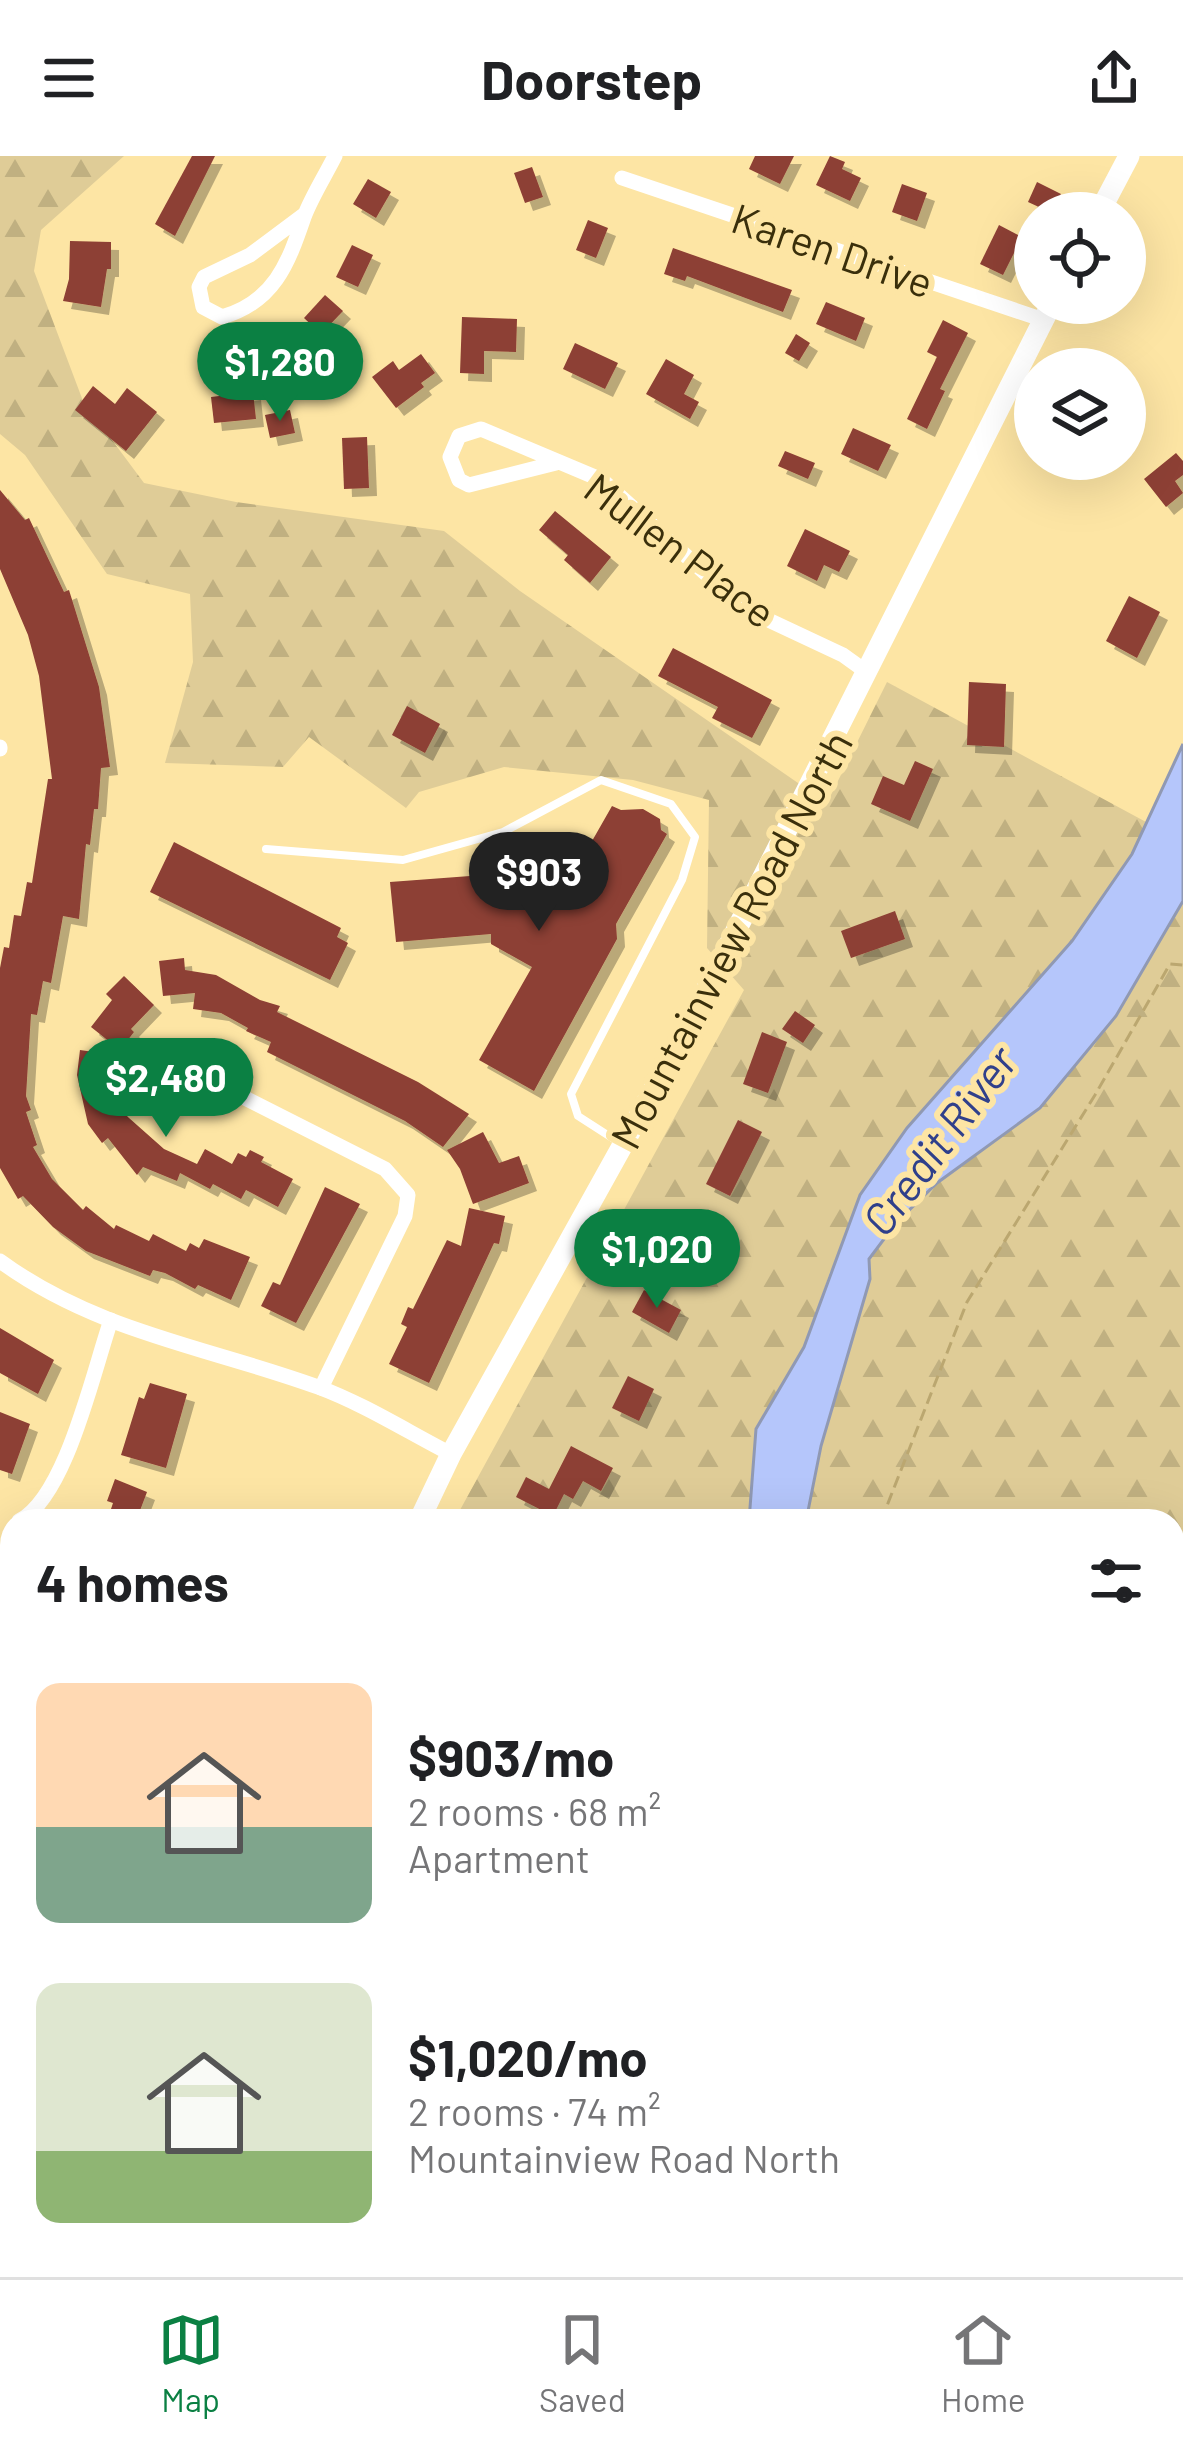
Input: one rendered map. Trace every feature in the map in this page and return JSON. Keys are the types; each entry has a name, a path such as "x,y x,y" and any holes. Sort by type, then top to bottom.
{"main road":[{"path":"1111,192 1129,156"},
{"name":"Mountainview Road North","path":"424,1509 680,1042 1042,324"}],"street":[{"path":"305,214 250,255 205,277 199,287 203,307 222,317 255,304 271,290 296,247 305,214 335,156"},
{"name":"Karen Drive","path":"622,178 1014,301"},
{"name":"Mullen Place","path":"556,463 470,485 459,480 450,457 459,436 481,429 581,470 612,488 745,609 843,655 868,673"},
{"path":"187,1090 230,1090 386,1169 408,1195 405,1216 321,1388"},
{"path":"0,1261 27,1280 133,1332 321,1388 452,1454"},
{"path":"37,1509 60,1472 111,1320"}],"lane":[{"path":"266,849 403,860 503,832 601,780 671,804 695,837 682,880 571,1094 578,1116 623,1145"}],"path":[{"path":"886,1509 967,1302 1170,964 1183,965"}],"green space":[{"path":"0,156 124,156 41,230 34,271 83,401 144,483 236,502 444,531 520,591 827,803 887,682 1146,822 1132,854 1072,941 974,1053 830,1272 804,1347 756,1429 750,1509 461,1509 744,990 707,948 709,800 633,780 504,767 419,792 406,808 309,737 283,767 165,763 193,662 190,594 107,574 25,455 0,434"},
{"path":"1183,901 1183,1509 808,1509 821,1446 870,1279 869,1259 896,1223 937,1183 1040,1108"}],"water":[{"name":"Credit River","path":"1183,744 1183,901 1116,1016 1040,1108 937,1183 896,1223 869,1259 870,1279 821,1446 808,1509 750,1509 756,1429 804,1347 860,1195 907,1128 1072,941 1132,854"}],"building":[{"path":"192,156 215,156 175,236 155,224"},
{"path":"755,156 794,156 780,184 749,169"},
{"path":"830,156 845,162 842,169 861,178 850,201 816,185"},
{"path":"532,167 543,197 525,203 514,173"},
{"path":"368,179 391,192 376,218 353,204"},
{"path":"1037,182 1057,192 1032,192"},
{"path":"902,184 927,193 917,221 892,212"},
{"path":"588,220 608,228 596,258 576,250"},
{"path":"999,225 1014,233 1014,253 1003,275 980,264"},
{"path":"70,241 111,242 111,269 107,269 101,307 63,301"},
{"path":"352,245 373,255 358,287 336,277"},
{"path":"673,248 792,290 783,312 687,276 685,281 664,274"},
{"path":"325,295 343,311 321,334 304,318"},
{"path":"826,302 865,318 856,341 816,324"},
{"path":"462,317 517,319 516,352 484,351 484,374 460,373"},
{"path":"943,320 968,333 940,389 945,391 927,429 907,419 937,357 927,352"},
{"path":"796,334 810,343 799,361 785,353"},
{"path":"575,343 618,363 605,389 563,369"},
{"path":"421,354 435,373 396,408 372,377 393,361 399,370"},
{"path":"666,359 694,375 684,394 699,402 690,419 646,394"},
{"path":"93,386 115,404 127,388 157,412 126,451 75,410"},
{"path":"253,392 256,419 214,423 211,397"},
{"path":"290,410 295,433 270,438 265,415"},
{"path":"853,428 891,445 878,471 841,454"},
{"path":"367,437 369,488 344,489 342,438"},
{"path":"785,451 815,463 808,479 778,466"},
{"path":"1176,453 1183,461 1183,475 1175,481 1183,493 1166,507 1146,477"},
{"path":"0,490 25,520 29,518 64,592 69,590 99,687 110,767 101,768 98,809 94,809 90,845 86,844 79,919 63,916 51,983 43,981 37,1015 31,1014 26,1096 31,1110 26,1112 37,1145 33,1147 52,1179 83,1210 86,1206 114,1229 116,1225 149,1241 153,1234 186,1251 190,1243 199,1248 204,1239 250,1257 231,1300 165,1273 153,1270 150,1276 86,1251 53,1227 23,1196 18,1199 0,1168 0,968 14,915 21,916 27,882 32,883 48,779 52,779 39,676 28,635 0,569"},
{"path":"555,511 611,557 590,583 539,530"},
{"path":"805,529 850,551 839,572 824,565 817,581 787,566"},
{"path":"1129,596 1160,612 1137,658 1106,641"},
{"path":"673,648 772,700 752,738 712,718 718,707 658,676"},
{"path":"969,682 1006,684 1004,747 967,745"},
{"path":"407,706 440,724 425,753 392,735"},
{"path":"915,761 933,769 910,821 871,804 883,776 904,785"},
{"path":"612,806 643,809 660,819 661,830 667,834 616,924 617,939 534,1091 479,1060 532,967 491,944 491,934 396,942 390,882 497,874 511,882 527,881 559,899"},
{"path":"174,842 341,928 337,937 348,943 330,980 150,892"},
{"path":"895,911 905,939 851,958 841,931"},
{"path":"184,958 185,970 216,975 280,1006 277,1012 418,1082 469,1114 443,1147 405,1121 267,1052 271,1042 221,1013 193,1009 195,993 163,996 159,961"},
{"path":"124,976 154,1005 131,1029 134,1032 120,1050 91,1027 112,1000 106,994"},
{"path":"795,1011 815,1025 803,1043 782,1029"},
{"path":"762,1032 787,1042 768,1093 743,1084"},
{"path":"80,1050 121,1056 115,1091 120,1110 164,1149 197,1164 205,1149 232,1164 238,1153 246,1157 250,1150 264,1157 261,1162 293,1179 278,1207 246,1190 241,1199 180,1173 177,1181 143,1167 137,1175 108,1138 102,1143 88,1124 77,1075"},
{"path":"738,1120 762,1132 730,1196 706,1184"},
{"path":"483,1132 499,1163 519,1156 529,1183 473,1204 447,1150"},
{"path":"325,1187 360,1204 296,1323 261,1306 273,1282 280,1285"},
{"path":"469,1208 505,1216 499,1244 494,1243 429,1383 389,1364 407,1327 401,1324 408,1307 413,1309 447,1240 461,1246"},
{"path":"680,1219 706,1229 688,1276 662,1267 668,1249 661,1246 668,1227 676,1231"},
{"path":"644,1290 681,1310 669,1333 632,1312"},
{"path":"0,1328 54,1360 38,1394 0,1373"},
{"path":"628,1376 654,1389 639,1421 612,1408"},
{"path":"150,1383 187,1394 166,1468 121,1455 139,1397 144,1399"},
{"path":"0,1412 30,1424 12,1474 0,1470"},
{"path":"571,1446 613,1468 601,1491 583,1481 573,1499 564,1494 556,1509 539,1509 516,1497 526,1477 549,1489"},
{"path":"115,1479 147,1492 141,1509 111,1509 113,1503 107,1501"}]}
